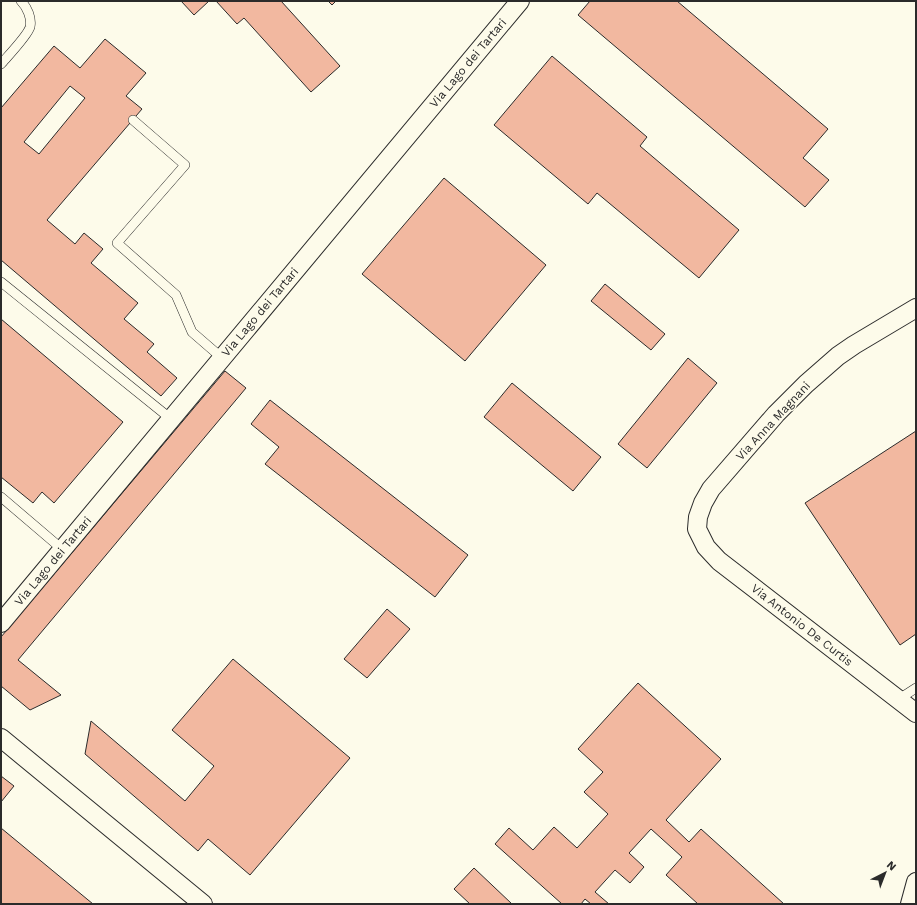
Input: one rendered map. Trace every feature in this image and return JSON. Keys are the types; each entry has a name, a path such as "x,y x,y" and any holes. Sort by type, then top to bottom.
{"street":[{"name":"Via Lago dei Tartari","path":"1,623 520,1"},
{"name":"Via Anna Magnani","path":"697,529 698,517 711,489 788,401 823,369 854,345 916,308"},
{"name":"Via Antonio De Curtis","path":"697,529 706,547 719,561 916,713"},
{"path":"1,738 203,904"}],"lane":[{"path":"1,64 30,27 30,17 21,1"},
{"path":"133,120 185,165 117,243 176,295 192,332 222,358"},
{"path":"1,282 171,419"},
{"path":"1,496 62,549"},
{"path":"898,699 916,688"}],"building":[{"path":"181,1 209,1 194,15"},
{"path":"216,1 281,1 340,66 311,92 244,18 237,24"},
{"path":"328,1 336,1 332,5"},
{"path":"590,1 677,1 828,129 803,158 829,180 805,207 578,15"},
{"path":"105,39 146,73 126,96 142,109 47,220 75,244 84,233 103,249 91,263 138,303 124,319 154,344 147,352 177,378 161,396 1,260 1,108 54,46 80,68","holes":["70,86 85,98 39,154 24,142"]},
{"path":"552,56 647,137 640,146 739,230 699,278 597,193 588,204 494,125"},
{"path":"444,178 546,265 465,361 362,274"},
{"path":"605,284 665,334 651,350 591,301"},
{"path":"1,319 123,422 54,503 42,492 33,503 1,477"},
{"path":"688,358 717,383 647,468 618,444"},
{"path":"225,371 246,388 18,660 61,695 30,710 1,686 1,637"},
{"path":"512,383 601,457 573,491 484,417"},
{"path":"270,400 468,555 435,597 265,464 279,447 251,424"},
{"path":"916,431 916,634 900,645 805,503"},
{"path":"387,609 410,629 367,678 344,659"},
{"path":"233,659 350,758 250,875 208,839 198,851 85,754 91,721 185,801 214,766 172,730"},
{"path":"638,683 721,759 666,820 689,842 701,829 784,904 698,904 666,875 682,857 651,829 629,853 644,867 630,883 615,870 595,892 609,904 591,904 585,899 581,904 562,904 495,844 509,828 533,850 554,827 577,848 608,814 584,792 603,772 578,749"},
{"path":"1,776 14,786 1,802"},
{"path":"1,828 93,904 1,904"},
{"path":"474,868 512,904 470,904 454,889"}]}
